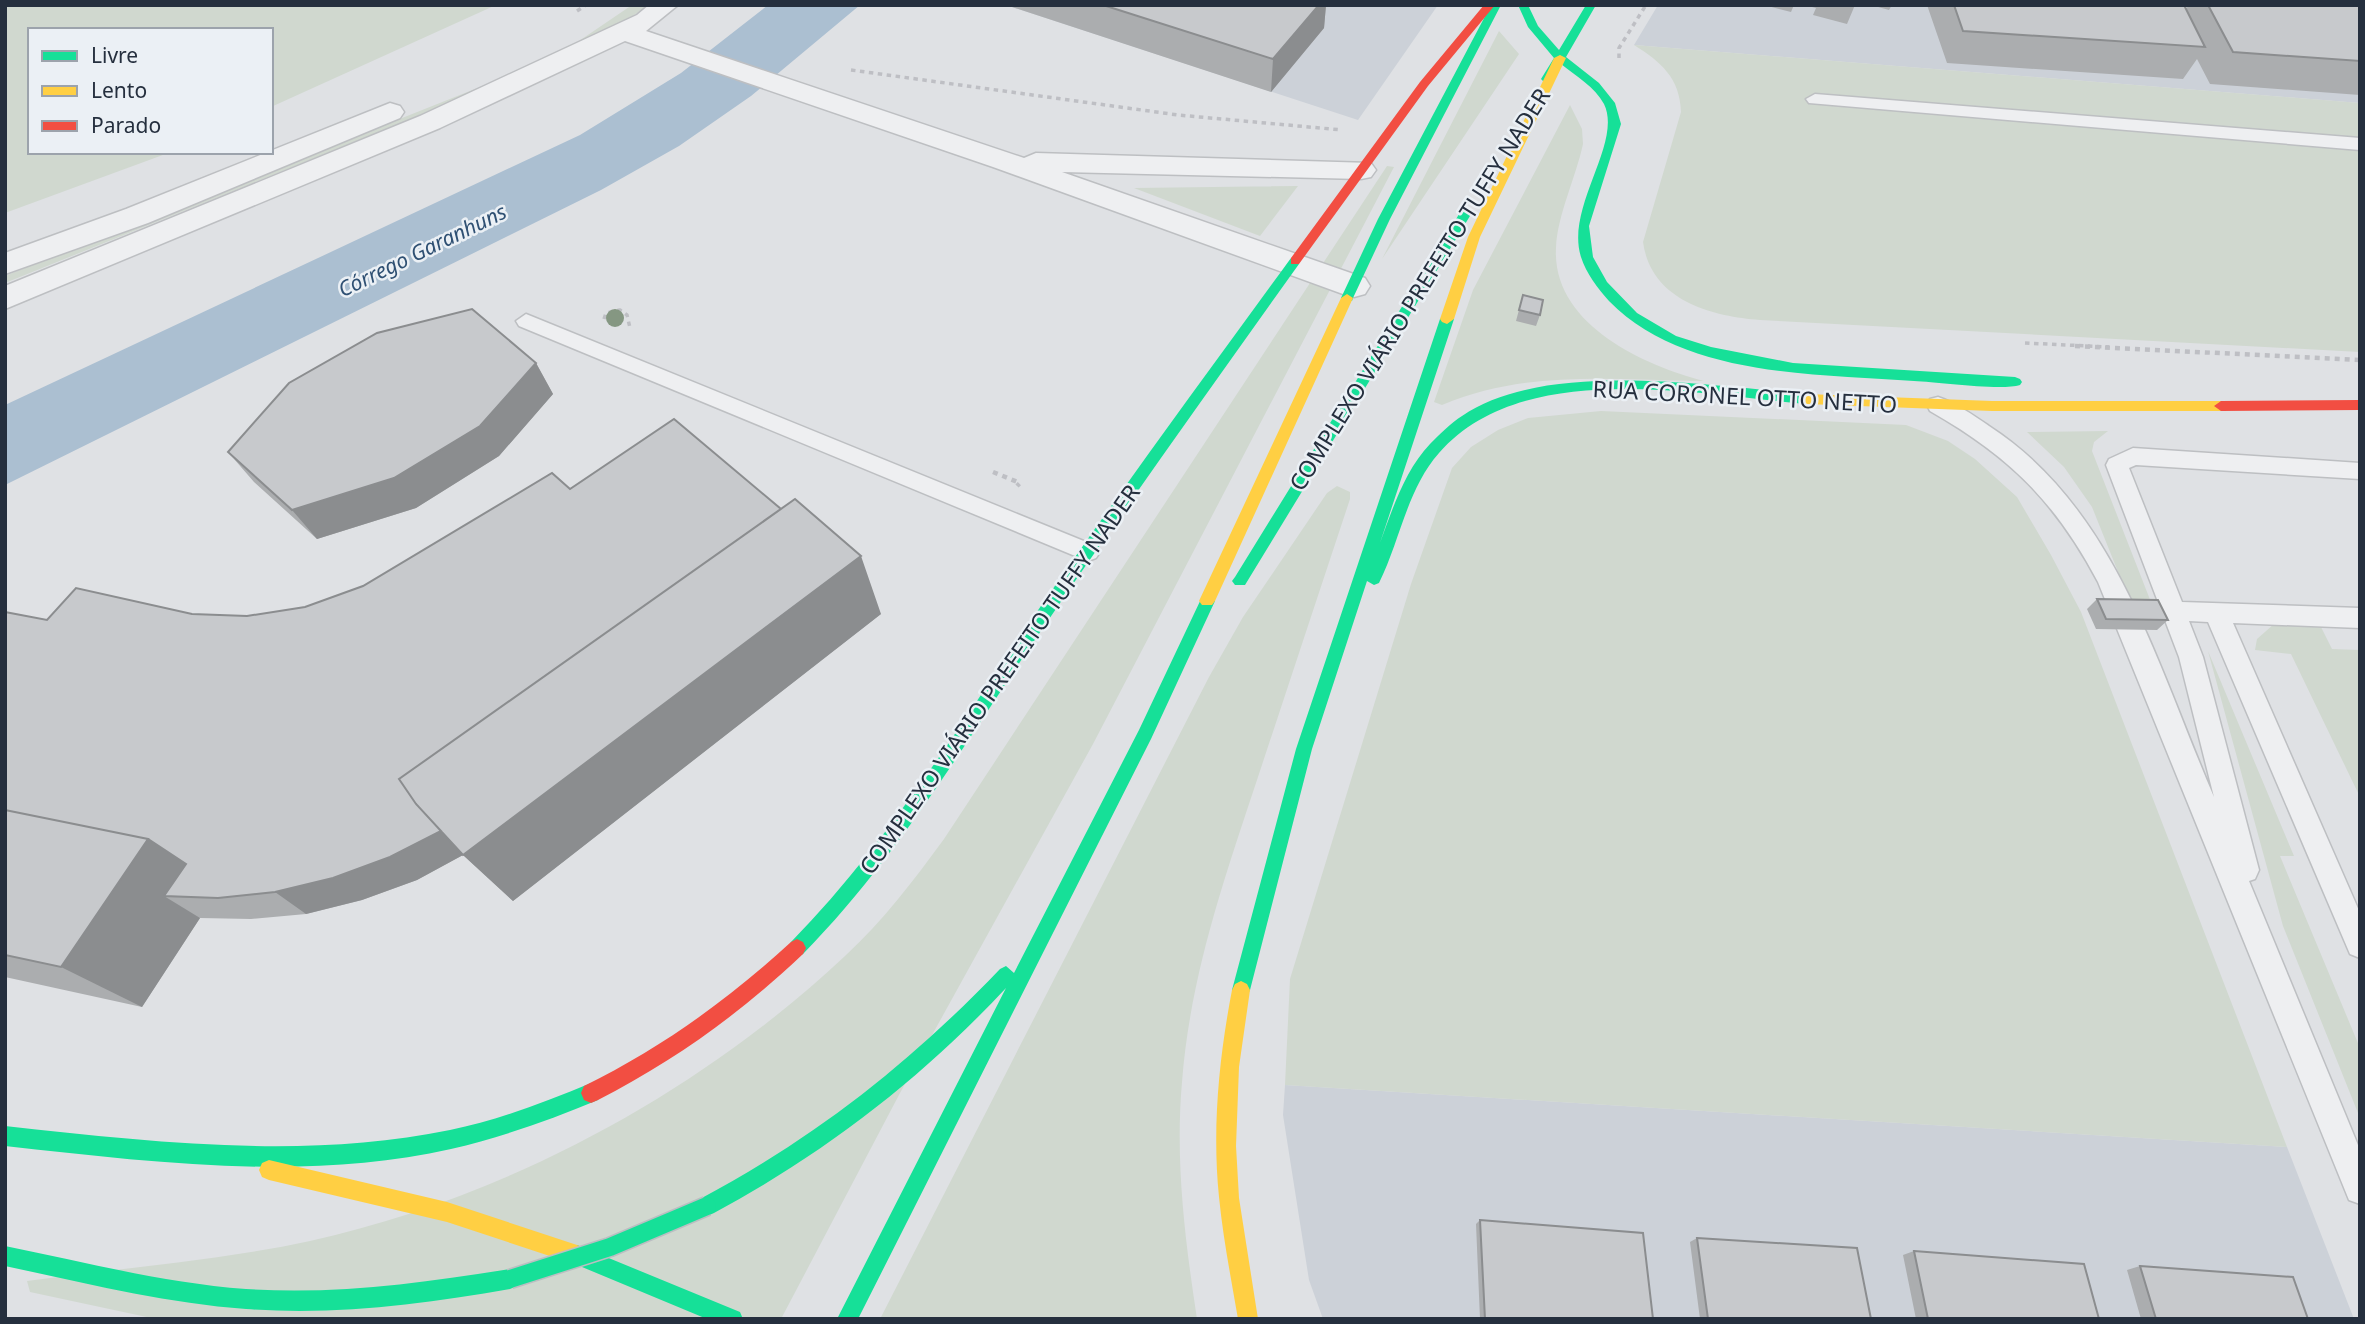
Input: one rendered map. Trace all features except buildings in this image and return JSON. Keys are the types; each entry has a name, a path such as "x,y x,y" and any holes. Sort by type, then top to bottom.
{"main road":[{"name":"COMPLEXO VIÁRIO PREFEITO TUFFY NADER","path":"5,1136 197,1156 303,1154 393,1147 490,1130 558,1108 625,1077 686,1039 752,992 803,944 911,811 1088,552 1361,170 1443,57 1490,5"},
{"name":"COMPLEXO VIÁRIO PREFEITO TUFFY NADER","path":"847,1319 1145,734 1384,219 1496,5"},
{"name":"RUA CORONEL OTTO NETTO","path":"1523,5 1533,27 1560,58 1595,85 1609,103 1615,124 1583,226 1587,257 1602,285 1632,316 1671,339 1710,352 1793,368 2028,383"},
{"path":"1248,1319 1229,1196 1227,1106 1234,1023 1250,947 1304,749 1474,237 1560,58 1591,5"},
{"name":"COMPLEXO VIÁRIO PREFEITO TUFFY NADER","path":"1232,592 1560,58"},
{"name":"RUA CORONEL OTTO NETTO","path":"1304,749 1419,470 1442,438 1468,417 1503,401 1595,387 1938,405 2087,408 2360,404"},
{"name":"RUA CORONEL OTTO NETTO","path":"2138,389 2360,404"},
{"name":"COMPLEXO VIÁRIO PREFEITO TUFFY NADER","path":"1145,734 1218,616"},
{"path":"5,1256 204,1294 276,1301 352,1301 431,1294 510,1279 587,1257 662,1228 707,1206 803,1153 867,1109 924,1061 975,1011 1020,959 1058,906"},
{"path":"197,1156 331,1182 464,1217 597,1261 733,1319"}],"street":[{"path":"5,264 137,216 318,139 481,77 550,44 620,19 646,22 665,5"},
{"path":"620,19 680,52 1003,161 1354,286"},
{"path":"5,298 430,122 620,19"},
{"path":"1003,161 1361,170"}],"lane":[{"path":"1815,99 2360,144"},
{"path":"526,321 1088,552"},
{"path":"1938,405 2015,455 2051,491 2090,544 2123,614 2265,949 2360,1189"},
{"path":"2265,949 2191,657 2118,464 2123,458 2133,456 2360,471"},
{"path":"2174,611 2360,618"},
{"path":"2216,612 2360,945"}],"path":[{"path":"567,16 586,5"},
{"path":"1619,62 1619,48 1646,5"},
{"path":"844,70 882,72 1178,116 1343,131"},
{"path":"608,323 604,320 606,313 620,310 627,315 630,328 616,324"},
{"path":"2025,343 2360,360"}],"shaded area":[{"path":"5,5 496,5 273,106 273,28 28,28 28,154 166,154 5,213"},
{"path":"632,5 648,5 630,18 539,63 414,118 5,283 5,276 490,83 579,41"},
{"path":"1006,5 1438,5 1358,120"},
{"path":"1658,5 2360,5 2360,103 1634,45"},
{"path":"1499,31 1519,54 1382,259"},
{"path":"1634,45 2360,103 2360,352 1760,320 1703,309 1670,291 1648,262 1643,242 1681,112 1673,80 1653,58"},
{"path":"1570,105 1582,129 1583,144 1560,223 1556,248 1559,275 1569,299 1585,319 1629,352 1680,374 1704,381 1539,381 1474,394 1442,405 1434,402 1473,290"},
{"path":"1387,166 1394,167 1093,744 900,1093 781,1319 156,1319 30,1292 27,1281 275,1248 384,1222 456,1197 527,1168 596,1134 727,1053 788,1006 872,929 910,885 944,839"},
{"path":"1298,186 1260,236 1134,188"},
{"path":"1601,411 1906,425 1948,441 1975,459 2017,497 2081,612 2287,1147 1285,1085 1290,979 1411,584 1452,468 1471,447 1498,430 1528,418"},
{"path":"2108,431 2094,442 2092,451 2156,615 2135,614 2092,507 2064,467 2027,432"},
{"path":"1337,486 1350,492 1350,499 1221,891 1192,1004 1182,1082 1180,1141 1185,1230 1197,1319 880,1319 1209,677 1243,617 1327,493"},
{"path":"2274,624 2320,625 2332,649 2360,650 2360,797 2291,654 2255,650 2257,639"},
{"path":"2208,651 2294,856 2280,856 2360,1048 2360,1118 2283,926"},
{"path":"1285,1085 2287,1147 2354,1319 1323,1319 1309,1280 1283,1115"}],"water":[{"name":"Córrego Garanhuns","path":"768,5 860,5 751,96 679,146 601,190 5,485 5,405 580,135 681,73"}],"traffic: fast":[{"path":"1347,298 1384,219 1496,5"},
{"path":"1523,5 1533,27 1560,58"},
{"path":"1547,79 1591,5"},
{"path":"1560,58 1595,85 1609,103 1615,124 1583,226 1587,257 1602,285 1632,316 1671,339 1710,352 1793,368 2015,382"},
{"path":"1240,581 1467,211"},
{"path":"797,948 862,878 891,840 1025,642 1295,261"},
{"path":"1241,990 1304,749 1447,319"},
{"path":"1374,579 1407,495 1434,449 1467,419 1509,400 1557,389 1608,385 1661,386 1806,399"},
{"path":"847,1319 1145,734 1207,601"},
{"path":"707,1206 790,1159 867,1104 939,1043 1006,975"},
{"path":"5,1136 153,1151 228,1155 377,1151 450,1140 521,1121 591,1093"},
{"path":"510,1279 610,1247 707,1206"},
{"path":"577,1255 733,1319"},
{"path":"5,1256 185,1292 279,1301 378,1297 510,1279"}],"traffic: slow":[{"path":"1447,319 1474,237 1560,58"},
{"path":"1207,601 1347,298"},
{"path":"1806,399 1992,406 2221,406"},
{"path":"1241,990 1229,1067 1226,1146 1229,1198 1248,1319"},
{"path":"269,1170 447,1212 577,1255"}],"traffic: jam":[{"path":"1295,261 1424,84 1490,5"},
{"path":"2221,406 2360,405"},
{"path":"591,1093 647,1063 700,1029 774,970 797,948"}]}
